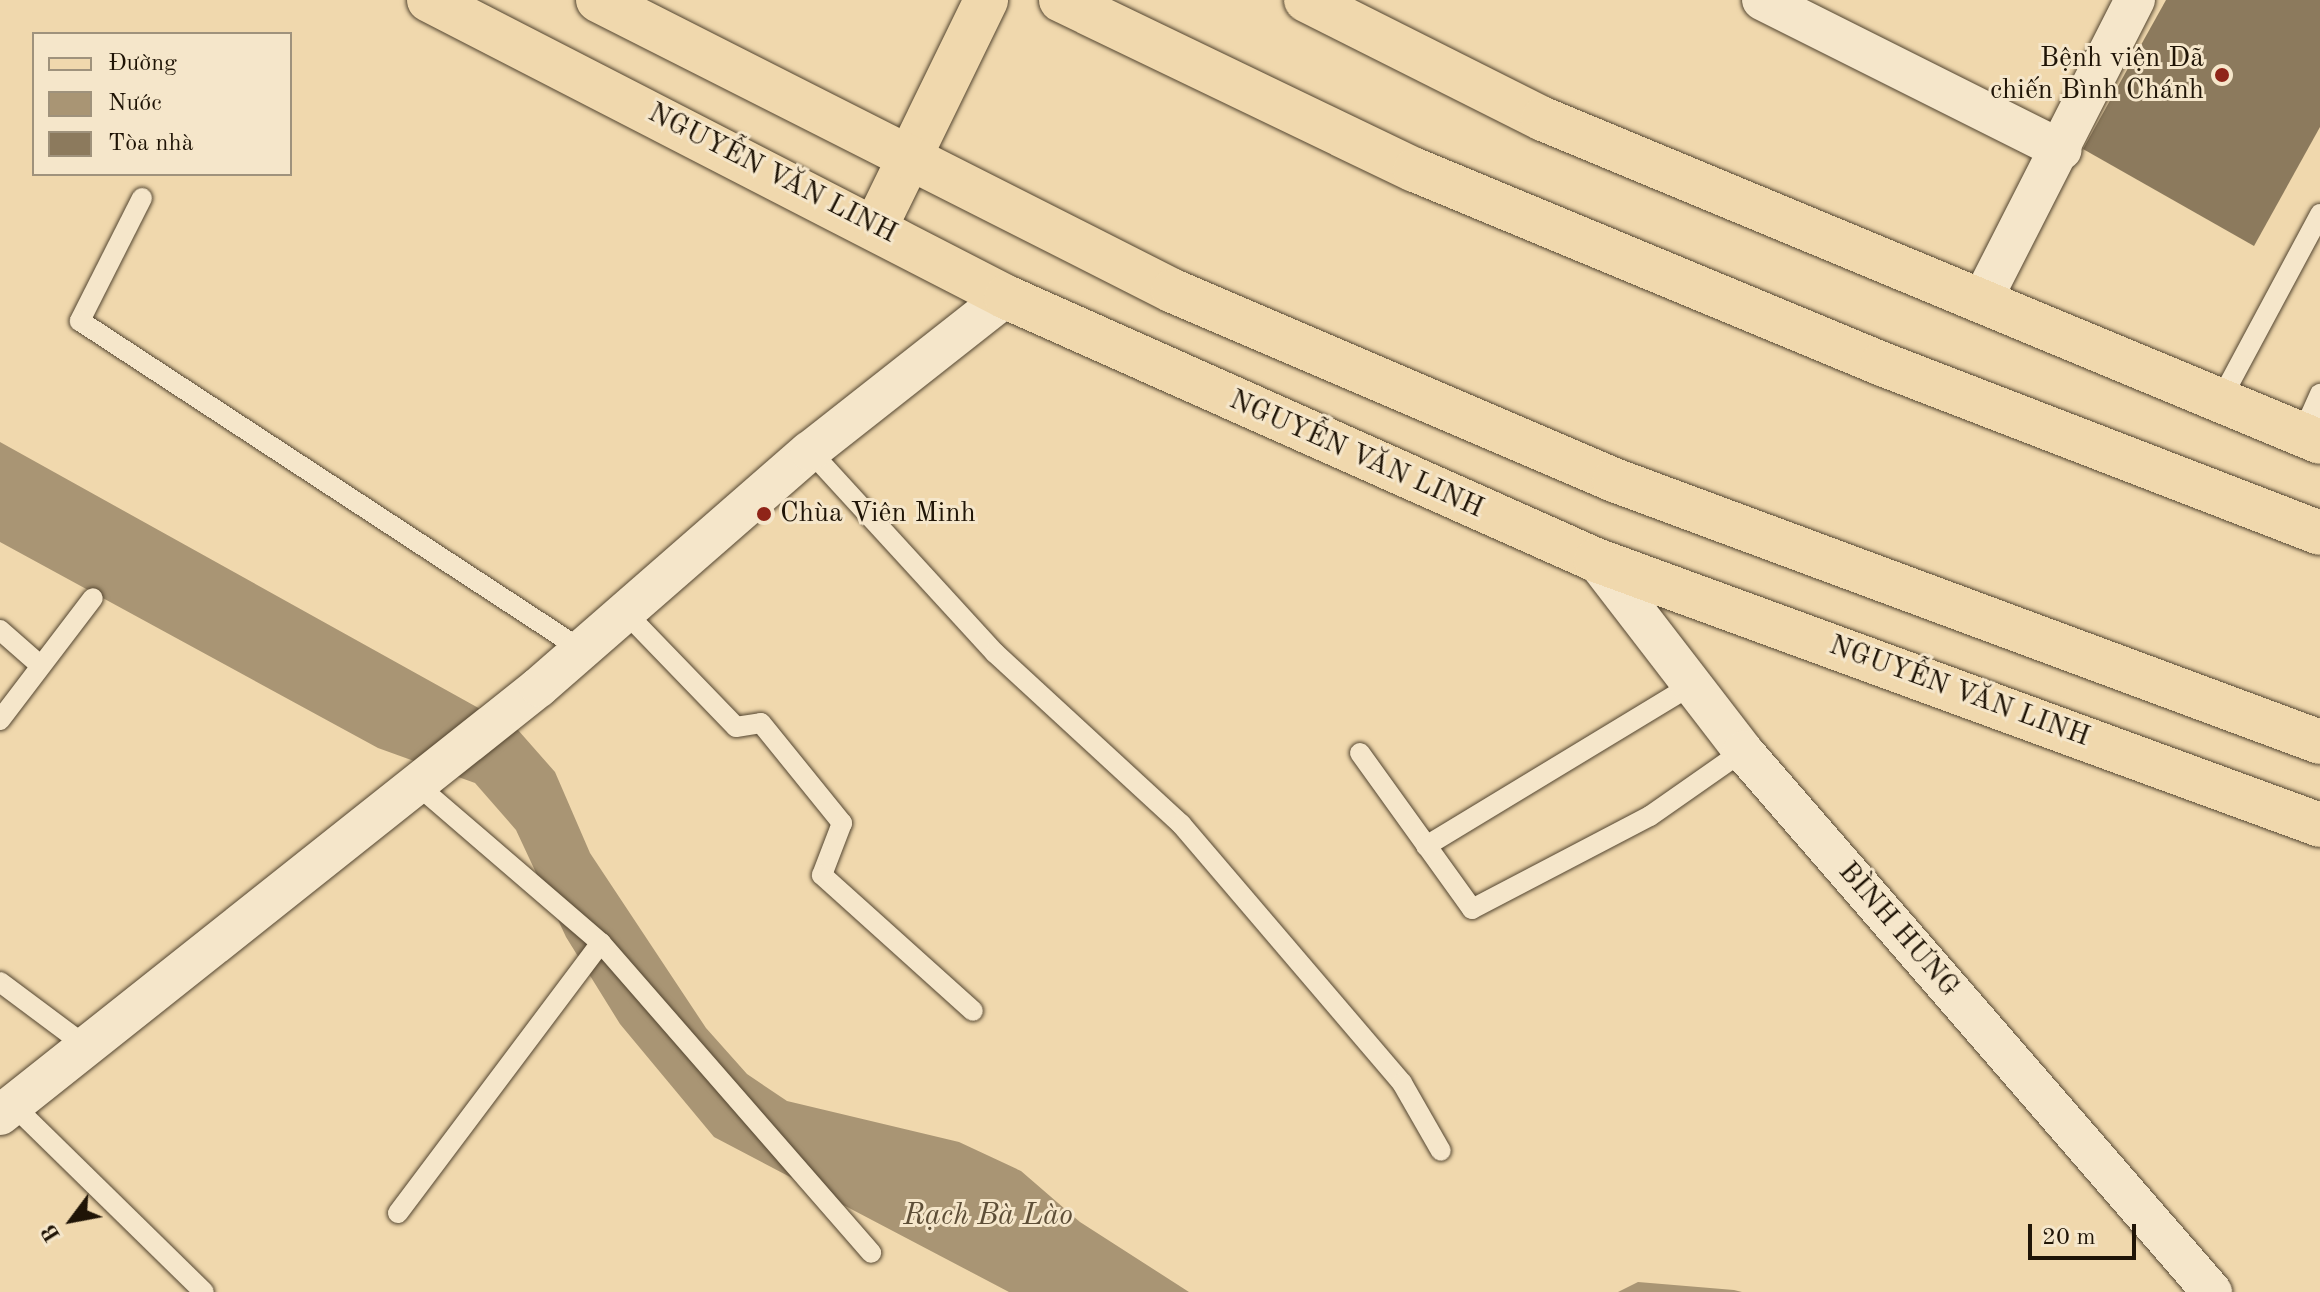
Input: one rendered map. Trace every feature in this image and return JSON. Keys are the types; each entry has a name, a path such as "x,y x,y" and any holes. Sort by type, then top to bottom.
{"main road":[{"name":"NGUYỄN VĂN LINH","path":"429,0 876,226 1006,297 1596,560 2320,825"},
{"path":"598,0 910,155 1173,291 1614,480 2320,742"},
{"path":"876,226 986,0"},
{"path":"1061,0 1415,170 1882,364 2320,533"},
{"path":"1306,0 1543,119 2311,438"}],"street":[{"path":"1762,0 2062,150"},
{"path":"1982,300 2062,150 2135,0"},
{"path":"7,1110 539,687 810,451 1006,297"},
{"name":"BÌNH HƯNG","path":"1596,560 1743,751 2212,1292"}],"lane":[{"path":"142,198 80,321 582,650"},
{"path":"2221,399 2320,214"},
{"path":"2311,438 2320,394"},
{"path":"810,451 995,653 1181,824 1402,1083 1441,1151"},
{"path":"0,720 93,598"},
{"path":"624,611 736,727 761,723 842,823 822,875 973,1011"},
{"path":"0,630 40,665"},
{"path":"1426,846 1692,685"},
{"path":"1360,753 1472,909 1650,816 1743,751"},
{"path":"417,785 601,943 871,1253"},
{"path":"398,1213 601,943"},
{"path":"0,982 86,1046"},
{"path":"7,1110 204,1292"}],"water":[{"name":"Rạch Bà Lào","path":"0,442 518,730 555,772 590,853 706,1028 747,1074 787,1101 959,1142 1021,1171 1080,1222 1189,1292 1009,1292 714,1137 620,1024 566,937 516,830 475,783 378,748 0,542"},
{"path":"1638,1282 1734,1290 1742,1292 1618,1292"}],"building":[{"name":"Bệnh viện Dã chiến Bình Chánh","path":"2166,0 2320,0 2320,127 2254,246 2083,149"}],"place":[{"name":"Bệnh viện Dã chiến Bình Chánh","path":"2222,75"},
{"name":"Chùa Viên Minh","path":"764,514"}]}
